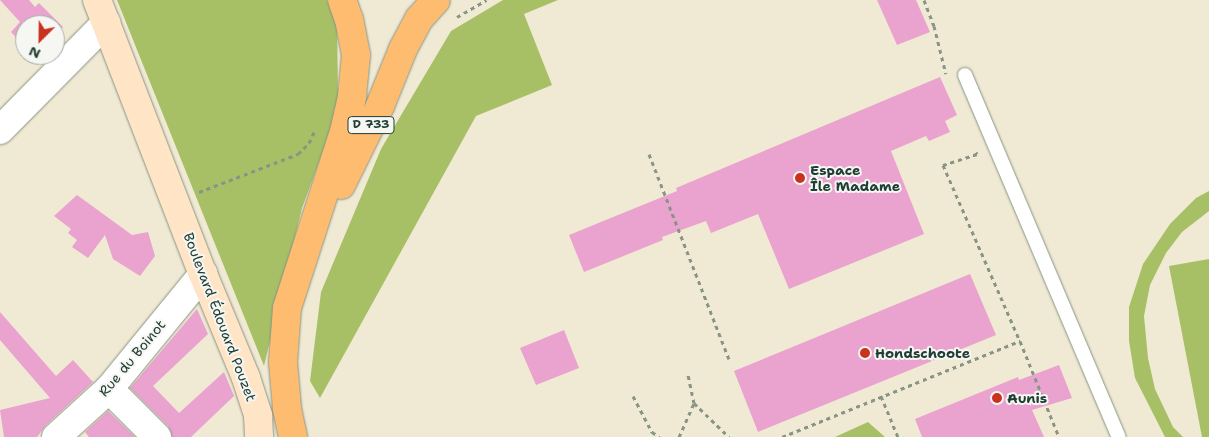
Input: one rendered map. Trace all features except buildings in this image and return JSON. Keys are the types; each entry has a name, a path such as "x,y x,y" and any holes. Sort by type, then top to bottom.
{"main road":[{"name":"D 733","path":"293,437 287,408 283,362 287,308 307,253 344,132 352,96 356,56 350,20 342,0"},
{"name":"D 733","path":"307,253 365,139 403,49 419,18 436,0"}],"street":[{"path":"0,130 101,12"},
{"name":"Boulevard Édouard Pouzet","path":"101,12 203,274 246,378 258,416 259,437"},
{"name":"Rue du Boinot","path":"56,437 109,388 203,274"},
{"path":"109,388 157,437"}],"lane":[{"path":"965,75 1119,437"}],"path":[{"path":"924,0 949,82"},
{"path":"973,145 977,154 943,165 1020,341 1059,437"},
{"path":"649,154 729,359"},
{"path":"782,437 1020,341"},
{"path":"688,374 694,402 729,437"},
{"path":"633,396 652,432 660,437"},
{"path":"881,396 898,437"},
{"path":"679,437 694,402"}],"green space":[{"path":"117,0 327,0 337,15 338,96 334,122 302,208 264,366"},
{"path":"503,0 558,0 524,14 552,85 476,116 320,398 310,381 321,292 381,149 451,31"},
{"path":"1209,191 1209,211 1182,232 1166,253 1150,285 1144,316 1148,358 1155,389 1173,427 1183,437 1165,437 1135,378 1129,341 1129,307 1143,264 1170,224 1196,198"},
{"path":"1209,259 1209,437 1202,437 1169,266"},
{"path":"868,422 885,437 835,437"}],"place":[{"name":"Espace Île Madame","path":"800,178"},
{"name":"Hondschoote","path":"865,353"},
{"name":"Aunis","path":"997,398"}]}
